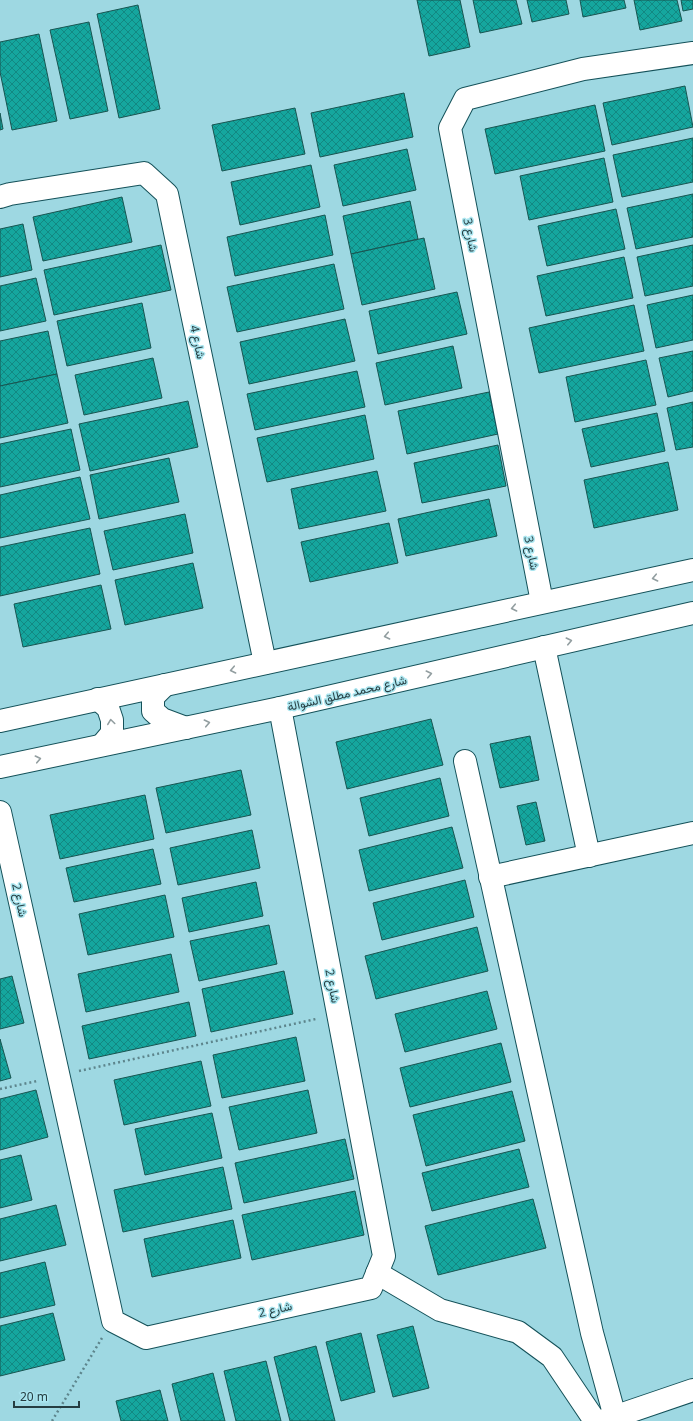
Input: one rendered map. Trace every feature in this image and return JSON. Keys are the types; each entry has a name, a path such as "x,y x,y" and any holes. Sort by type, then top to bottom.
{"street":[{"name":"شارع 3","path":"542,602 450,128 465,99 583,69 693,53"},
{"name":"شارع 4","path":"0,197 144,173 167,194 265,663"},
{"path":"0,721 693,570"},
{"name":"شارع محمد مطلق الشوالة","path":"0,767 280,708 693,613"},
{"path":"544,647 589,856"},
{"path":"166,685 153,697 153,711 162,719 186,728"},
{"path":"98,699 108,708 112,720 112,733 102,745"},
{"name":"شارع 2","path":"0,812 113,1321 146,1338 371,1288 384,1256 280,708"},
{"path":"465,761 592,1333 604,1420"},
{"path":"490,877 693,833"},
{"path":"377,1273 440,1310 518,1332 552,1357 604,1420"},
{"path":"604,1420 693,1390"}],"path":[{"path":"0,1089 338,1014"},
{"path":"52,1421 113,1321"}],"building":[{"path":"417,0 460,0 470,47 429,56"},
{"path":"473,0 516,0 522,24 480,33"},
{"path":"527,0 566,0 569,14 532,22"},
{"path":"580,0 624,0 626,8 583,17"},
{"path":"634,0 677,0 682,21 640,30"},
{"path":"681,0 693,0 693,9 683,11"},
{"path":"138,5 160,109 119,118 97,14"},
{"path":"89,22 108,111 70,119 50,30"},
{"path":"39,34 57,121 12,130 0,72 0,42"},
{"path":"685,86 693,127 612,145 603,103"},
{"path":"404,93 413,137 320,157 311,113"},
{"path":"595,105 605,151 495,174 485,129"},
{"path":"295,108 305,154 222,171 212,125"},
{"path":"0,113 3,129 0,130"},
{"path":"693,138 693,182 622,197 613,155"},
{"path":"407,149 416,190 343,206 334,165"},
{"path":"604,158 613,202 529,220 520,176"},
{"path":"311,165 320,207 240,225 231,182"},
{"path":"693,194 693,237 636,249 627,208"},
{"path":"122,197 132,242 43,261 33,217"},
{"path":"410,201 418,239 351,254 343,216"},
{"path":"616,209 625,249 547,266 538,226"},
{"path":"325,215 333,255 235,276 227,237"},
{"path":"23,224 32,270 0,277 0,229"},
{"path":"424,238 435,289 362,305 351,254"},
{"path":"161,245 171,290 54,315 44,270"},
{"path":"693,245 693,286 645,296 637,257"},
{"path":"624,257 633,298 546,316 537,276"},
{"path":"334,264 344,309 237,332 227,287"},
{"path":"36,278 46,321 0,331 0,286"},
{"path":"457,292 467,334 378,354 369,311"},
{"path":"693,295 693,340 656,348 647,305"},
{"path":"142,303 151,348 67,366 57,321"},
{"path":"634,305 644,351 539,373 529,328"},
{"path":"345,319 355,361 249,384 240,342"},
{"path":"48,331 57,374 0,386 0,341"},
{"path":"453,346 462,388 385,405 376,363"},
{"path":"693,351 693,391 668,397 659,358"},
{"path":"153,358 162,398 84,415 75,375"},
{"path":"646,360 656,405 575,422 566,377"},
{"path":"357,371 365,407 255,430 247,394"},
{"path":"57,374 68,423 0,438 0,386"},
{"path":"489,392 498,434 407,454 398,411"},
{"path":"188,401 198,447 90,471 79,424"},
{"path":"693,402 693,447 676,450 667,408"},
{"path":"657,413 665,451 591,467 582,429"},
{"path":"365,415 374,459 267,482 257,438"},
{"path":"71,429 80,470 0,487 0,444"},
{"path":"498,445 506,486 422,503 414,463"},
{"path":"169,458 179,502 99,519 90,475"},
{"path":"668,462 678,510 594,528 584,480"},
{"path":"377,471 386,511 299,529 291,489"},
{"path":"80,477 90,519 0,538 0,495"},
{"path":"489,499 497,536 406,556 398,519"},
{"path":"185,514 193,553 113,570 104,531"},
{"path":"389,523 398,563 310,582 301,542"},
{"path":"90,528 100,574 0,596 0,547"},
{"path":"193,563 203,608 125,625 115,580"},
{"path":"101,585 111,629 23,647 14,604"},
{"path":"431,719 443,765 347,789 336,742"},
{"path":"530,736 539,780 500,788 490,744"},
{"path":"241,770 251,815 166,833 156,788"},
{"path":"440,778 449,816 369,836 360,798"},
{"path":"145,795 154,839 60,859 50,815"},
{"path":"536,802 545,841 526,845 517,806"},
{"path":"452,827 463,868 369,891 359,850"},
{"path":"252,830 260,868 178,885 170,848"},
{"path":"153,849 161,884 74,902 66,868"},
{"path":"465,880 474,917 382,940 373,903"},
{"path":"256,882 263,916 189,932 182,898"},
{"path":"165,895 174,937 88,955 79,914"},
{"path":"269,925 277,964 199,981 190,941"},
{"path":"477,927 488,971 376,999 365,956"},
{"path":"171,954 179,992 86,1012 78,974"},
{"path":"284,971 293,1014 211,1032 202,989"},
{"path":"12,976 24,1023 0,1029 0,979"},
{"path":"487,991 497,1029 405,1052 395,1014"},
{"path":"189,1002 196,1036 89,1059 82,1026"},
{"path":"296,1037 305,1081 222,1098 213,1055"},
{"path":"0,1039 11,1078 0,1081"},
{"path":"501,1043 511,1082 410,1107 400,1068"},
{"path":"201,1061 211,1106 124,1125 114,1080"},
{"path":"36,1090 48,1137 0,1150 0,1099"},
{"path":"308,1090 317,1133 239,1150 229,1107"},
{"path":"512,1091 525,1141 426,1166 413,1115"},
{"path":"212,1113 222,1158 145,1175 135,1129"},
{"path":"345,1139 354,1179 244,1203 235,1163"},
{"path":"519,1149 529,1187 432,1211 422,1173"},
{"path":"21,1155 32,1200 0,1208 0,1160"},
{"path":"223,1167 232,1209 123,1232 114,1190"},
{"path":"355,1191 364,1235 252,1260 242,1215"},
{"path":"533,1199 546,1248 438,1275 425,1226"},
{"path":"56,1205 66,1245 0,1261 0,1219"},
{"path":"233,1220 241,1258 152,1277 144,1239"},
{"path":"45,1262 55,1305 0,1318 0,1273"},
{"path":"53,1313 65,1360 0,1376 0,1326"},
{"path":"413,1326 429,1388 393,1397 377,1335"},
{"path":"361,1333 375,1392 341,1401 326,1342"},
{"path":"316,1346 335,1421 290,1421 274,1357"},
{"path":"266,1361 281,1421 236,1421 224,1371"},
{"path":"213,1373 225,1421 181,1421 172,1384"},
{"path":"160,1390 168,1421 121,1421 116,1401"}]}
